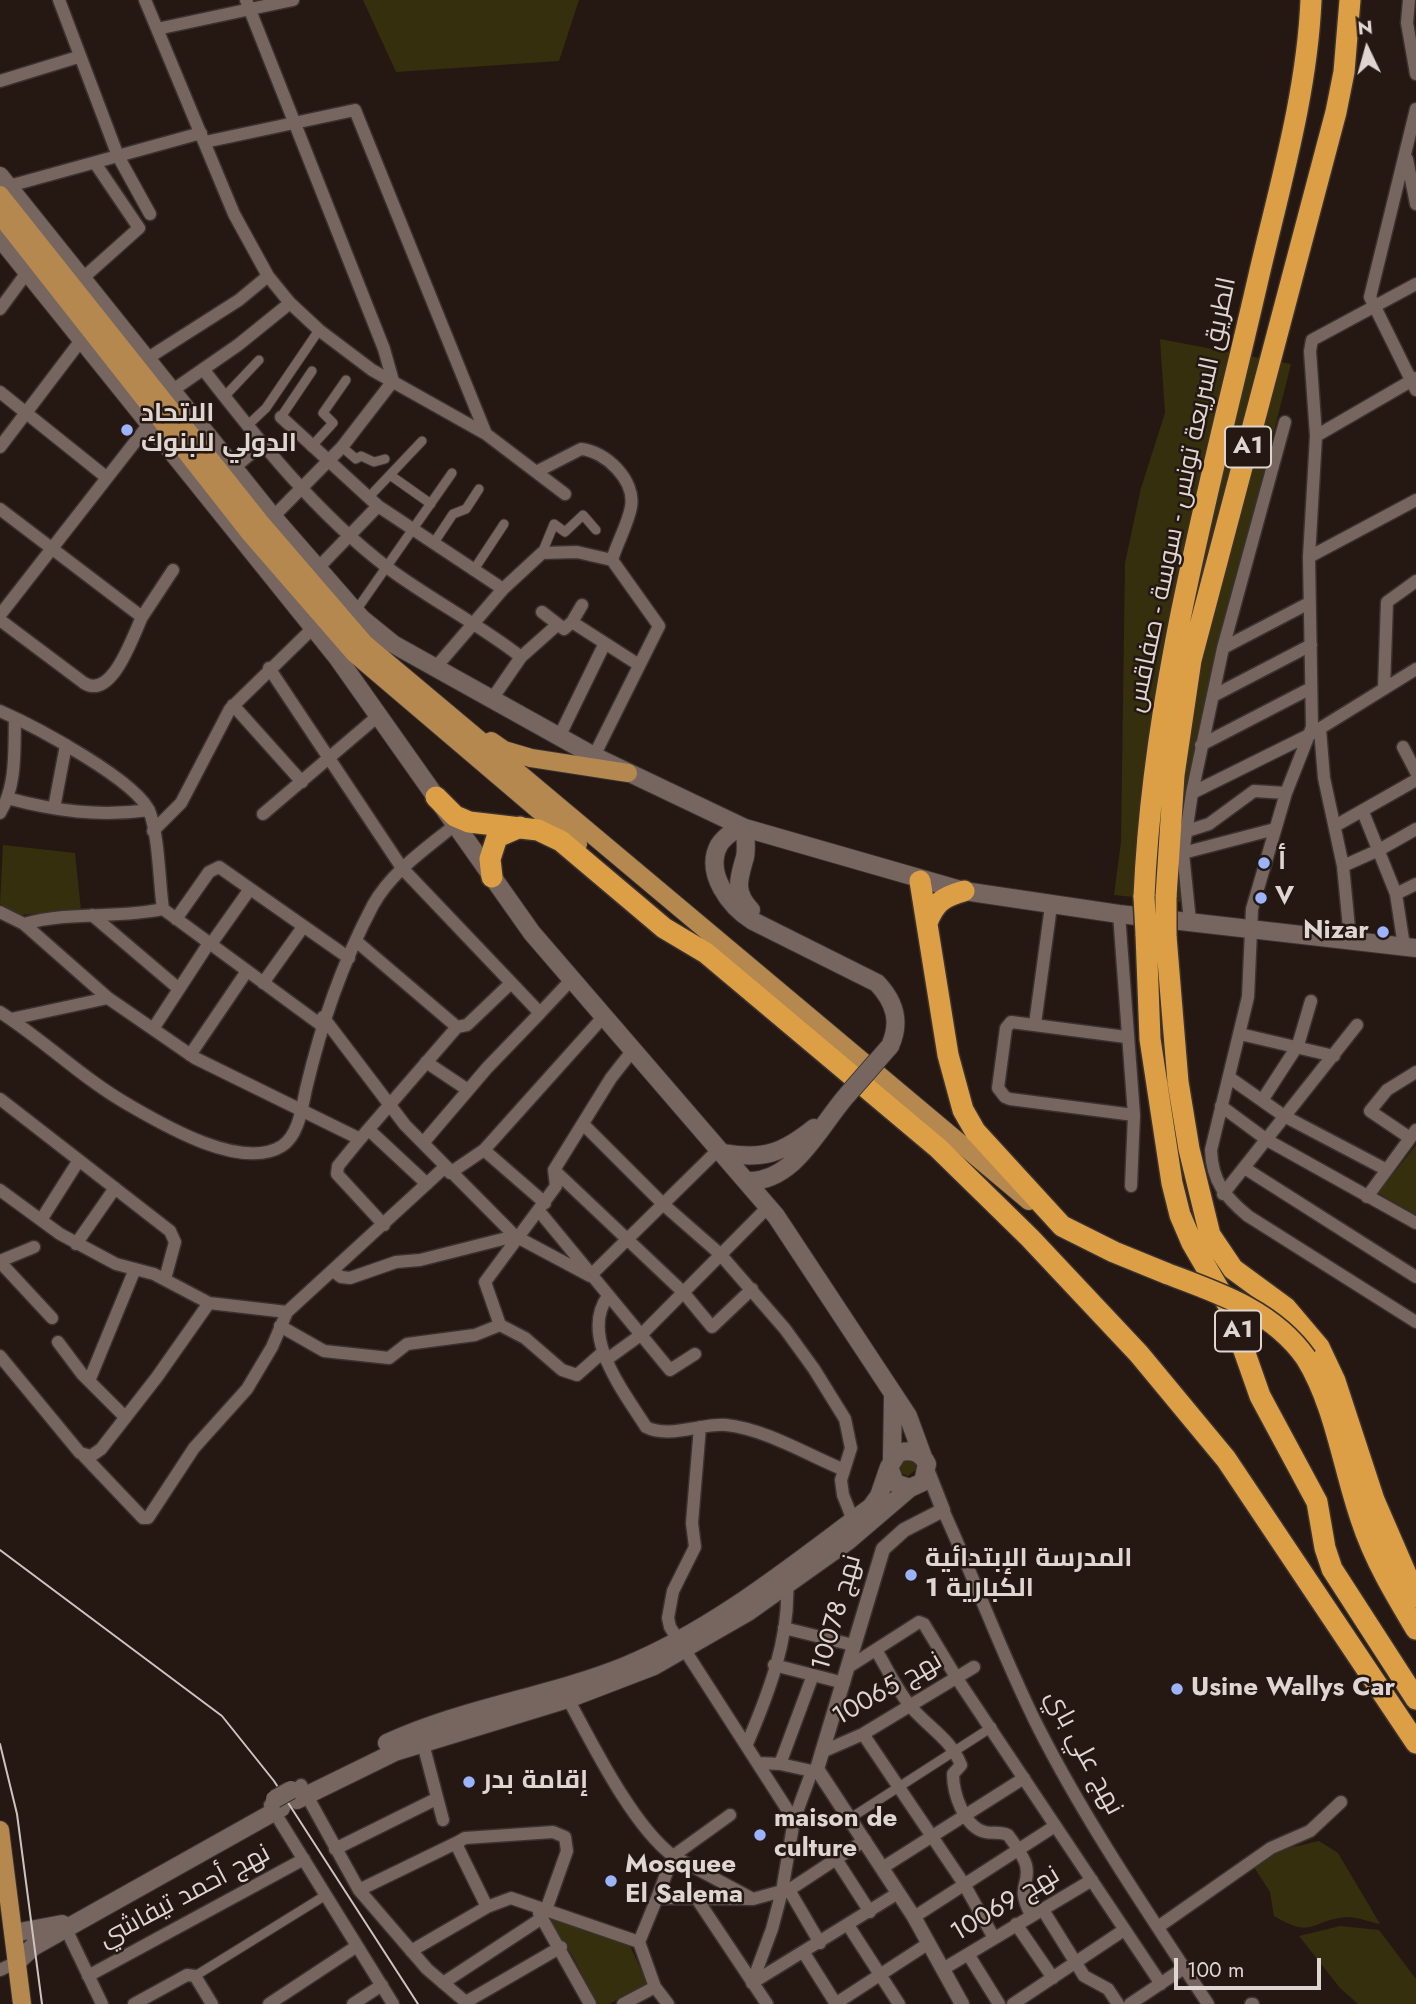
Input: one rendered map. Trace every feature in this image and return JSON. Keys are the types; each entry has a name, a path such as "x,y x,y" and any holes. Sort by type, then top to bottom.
{"highway":[{"name":"الطريق السريعة تونس - سوسة - صفاقس","path":"1311,0 1296,116 1170,657 1153,773 1144,897 1156,935 1191,1161 1210,1235 1233,1269 1286,1308 1319,1347 1335,1381 1374,1500 1416,1597"},
{"name":"الطريق السريعة تونس - سوسة - صفاقس","path":"1350,0 1344,72 1336,113 1191,660 1175,763 1166,897 1156,935 1150,1039 1172,1183 1180,1215 1192,1243 1228,1305 1260,1396 1317,1502 1325,1548 1332,1569 1416,1699"},
{"path":"436,797 455,816 469,822 538,830 561,841 664,928 706,953 937,1148 1030,1238 1139,1354 1226,1459 1416,1743"},
{"path":"492,877 490,859 497,838 505,831 520,827"},
{"path":"920,881 948,1055 963,1110 975,1131 1062,1226 1114,1252 1228,1297 1257,1312 1285,1334 1306,1358 1324,1396 1367,1535 1416,1629"},
{"path":"927,923 938,902 964,891"}],"main road":[{"path":"3,186 83,278 273,517 355,612 393,643 594,756 742,827 920,881 1051,906 1350,938 1410,947"},
{"path":"3,186 295,563 365,644 1062,1226"},
{"path":"0,215 157,423 202,490 337,657 532,933 772,1211 908,1416 925,1465 923,1482 911,1488 848,1541 787,1584 636,1674 568,1699 421,1737"},
{"path":"0,238 82,339 355,654 706,953"},
{"path":"444,711 504,750 531,758 628,773"},
{"path":"742,827 745,857 737,883 739,893 765,926"},
{"path":"722,1151 756,1158 771,1154 798,1140 848,1094 890,1046 895,1034 895,1014 890,997 877,983 740,911 718,880 716,854 720,843 742,827"},
{"path":"745,857 779,839"},
{"path":"748,1180 771,1179 786,1167 803,1151 832,1111"},
{"path":"748,1180 771,1154"},
{"path":"772,1211 773,1188 786,1167"},
{"path":"893,1393 891,1463 895,1483 911,1488"},
{"path":"14,1933 62,1924 274,1805 421,1737 682,1645 871,1507 880,1496 891,1463 907,1450 925,1465"},
{"path":"18,1962 33,1947 67,1931 274,1805"},
{"path":"0,1830 22,2004"}],"street":[{"path":"59,0 78,57 118,156 150,214"},
{"path":"145,0 234,214 268,276 290,303 319,330 393,382 486,434 565,494"},
{"path":"157,29 248,5 293,0"},
{"path":"1409,0 1408,23 1416,74"},
{"path":"248,5 384,349 393,382"},
{"path":"0,82 78,57"},
{"path":"1315,436 1414,383 1371,305 1370,289 1416,109"},
{"path":"3,186 118,156 355,110 486,434"},
{"path":"1406,154 1416,204"},
{"path":"83,278 139,228 95,163"},
{"path":"0,309 27,271"},
{"path":"148,358 239,300 268,276"},
{"path":"1350,938 1343,866 1315,732 1311,688 1308,603 1315,436 1310,351 1312,340 1371,305 1416,284"},
{"path":"173,390 261,329 290,303"},
{"path":"247,426 266,408 319,330"},
{"path":"0,447 82,339"},
{"path":"224,397 259,360"},
{"path":"203,369 247,426 303,490 385,566 474,621 521,657"},
{"path":"312,370 281,417 327,463 373,502 412,531 503,589"},
{"path":"311,447 333,423 323,413 346,380"},
{"path":"273,517 303,490 342,447 393,382"},
{"path":"0,392 106,477"},
{"path":"1190,921 1183,853 1184,832 1223,648 1285,422"},
{"path":"157,423 106,477 0,617 84,683 96,688 102,687 113,676 142,617 173,570"},
{"path":"317,569 351,534 390,475 422,442"},
{"path":"234,468 262,444"},
{"path":"342,447 356,459 361,456 374,462 385,459"},
{"path":"538,471 581,449 600,453 613,465 627,486 632,504 612,560"},
{"path":"355,612 452,473"},
{"path":"390,475 431,503"},
{"path":"433,544 453,514 465,509 479,489"},
{"path":"1309,557 1416,500"},
{"path":"0,509 142,617"},
{"path":"436,667 503,589 542,553 554,524 565,532 583,515 596,530"},
{"path":"473,571 504,523"},
{"path":"542,553 577,552 612,560 659,626 594,756"},
{"path":"1384,688 1387,602 1416,581"},
{"path":"1223,648 1308,603"},
{"path":"542,612 564,629 572,622 582,605"},
{"path":"572,622 639,665"},
{"path":"492,699 521,657 558,625"},
{"path":"153,831 181,803 219,726 233,705 312,629"},
{"path":"559,737 604,645"},
{"path":"1213,696 1311,645"},
{"path":"269,668 402,868 540,1013"},
{"path":"1192,793 1315,732 1416,669"},
{"path":"1202,745 1311,688"},
{"path":"233,705 302,782"},
{"path":"0,813 7,798 5,714 66,745 135,795 149,810 163,909"},
{"path":"264,814 378,716"},
{"path":"1315,732 1286,793 1250,927 1249,981 1240,1034 1221,1106 1211,1158 1223,1194 1248,1216 1416,1322"},
{"path":"54,808 66,745"},
{"path":"1403,747 1416,772"},
{"path":"1335,826 1416,780"},
{"path":"1184,832 1209,824 1254,791 1286,793"},
{"path":"7,798 54,808 103,814 149,810"},
{"path":"1363,812 1396,894 1410,947"},
{"path":"6,1015 126,1104 220,1148 257,1154 271,1152 285,1144 292,1136 301,1110 322,1021 374,904 402,868 456,824"},
{"path":"1183,853 1275,829"},
{"path":"1343,866 1416,829"},
{"path":"176,919 216,867 348,958"},
{"path":"1396,894 1416,884"},
{"path":"153,1029 250,889"},
{"path":"1035,1024 1051,906"},
{"path":"24,924 48,918 163,909 263,983 322,1021 388,1105 447,1170 517,1238 590,1276"},
{"path":"0,912 24,924 108,998 190,1055 301,1110 364,1135 427,1184"},
{"path":"1119,914 1126,1037 1134,1115 1131,1186"},
{"path":"92,915 179,989"},
{"path":"263,983 303,927"},
{"path":"356,941 457,1027"},
{"path":"190,1055 247,971"},
{"path":"424,1143 468,1090 572,979"},
{"path":"384,1225 337,1174 338,1166 457,1027 467,1025 511,983"},
{"path":"6,1015 108,998"},
{"path":"1263,1100 1298,1045 1311,1001"},
{"path":"0,1356 127,1505 142,1518 148,1518 199,1442 247,1389 287,1312 427,1184 484,1150 605,1015"},
{"path":"1126,1037 1015,1021 1008,1025 998,1088 1000,1093 1010,1099 1134,1115"},
{"path":"1223,1194 1357,1025"},
{"path":"1240,1034 1298,1045 1334,1056"},
{"path":"633,1050 554,1170 556,1186 485,1282 500,1325 525,1338 545,1358 572,1375 582,1373 604,1356 642,1334 720,1254 772,1211"},
{"path":"426,1062 468,1090"},
{"path":"1367,1197 1413,1134 1370,1111 1387,1090 1416,1072"},
{"path":"1230,1078 1284,1116 1385,1169"},
{"path":"0,1099 174,1236 165,1279"},
{"path":"1221,1106 1267,1140 1416,1223"},
{"path":"583,1124 664,1205 720,1254 785,1329 845,1419 851,1448 849,1460 842,1469 843,1495 853,1520"},
{"path":"484,1150 542,1207 590,1276 670,1370 695,1354"},
{"path":"590,1276 722,1151"},
{"path":"41,1220 79,1160"},
{"path":"1246,1168 1416,1277"},
{"path":"554,1170 683,1292 714,1327 752,1289"},
{"path":"76,1244 115,1188"},
{"path":"0,1190 76,1244 116,1264 165,1279 174,1287 209,1303 287,1312"},
{"path":"334,1270 341,1277 350,1278 396,1262 420,1261 517,1238"},
{"path":"34,1247 0,1262 52,1318"},
{"path":"89,1381 135,1269"},
{"path":"608,1296 598,1322 604,1356 646,1427 661,1431 728,1425 749,1430 842,1469"},
{"path":"84,1456 101,1449 209,1303"},
{"path":"281,1326 324,1351 389,1358 407,1344 475,1335 500,1325"},
{"path":"58,1342 89,1381 125,1417"},
{"path":"700,1427 692,1523 695,1547 673,1591 668,1618 672,1633 760,1763 794,1820"},
{"name":"نهج علي باي","path":"925,1465 1038,1726 1105,1847 1208,2004"},
{"path":"911,1488 941,1507"},
{"name":"نهج 10078","path":"752,1983 785,1890 794,1820 824,1751 883,1549 904,1530 941,1507"},
{"path":"747,1744 762,1709 784,1628 787,1584"},
{"path":"848,1668 922,1622 1161,1984"},
{"path":"784,1628 853,1645"},
{"path":"876,1650 909,1705 940,1731 955,1750 961,1765 953,1774 954,1794 966,1813 978,1829 1008,1835 1019,1851 1026,1866 1022,1895 1076,1961 1084,1976 1108,1989 1118,2004"},
{"path":"774,1665 844,1683"},
{"name":"نهج 10065","path":"824,1751 863,1734 974,1667"},
{"path":"780,1764 813,1675"},
{"path":"568,1699 651,1836 673,1856 753,1899"},
{"path":"849,1819 992,1727"},
{"path":"863,1734 964,1884 995,1938"},
{"path":"421,1737 443,1820"},
{"path":"760,1763 815,1770 865,1840 914,1917 959,2003"},
{"path":"882,1868 1024,1778"},
{"path":"299,1792 359,1891 411,1951 467,2003 561,1947"},
{"path":"335,1849 436,1799"},
{"path":"1158,1927 1271,1848 1310,1831 1341,1802"},
{"path":"274,1805 393,2004"},
{"path":"668,2004 655,1987 639,1942 673,1856 730,1815"},
{"path":"914,1917 1055,1826"},
{"path":"359,1891 465,1838 553,1832 565,1837 567,1851 541,1911 443,1983"},
{"path":"657,1898 695,1896 753,1899 785,1890 865,1840"},
{"path":"458,1842 458,1848 487,1908"},
{"name":"نهج أحمد تيفاشي","path":"89,1976 304,1859"},
{"path":"836,1859 870,1912"},
{"name":"نهج 10069","path":"943,1969 1092,1880"},
{"path":"785,1890 820,1943"},
{"path":"752,1983 898,1893"},
{"path":"134,2004 187,1975 195,1976 326,1895"},
{"path":"695,1896 767,2004"},
{"path":"411,1951 487,1908 511,1898 541,1911 639,1942"},
{"path":"541,1911 590,2004"},
{"path":"1016,1924 1053,1978"},
{"path":"848,1925 899,2004"},
{"path":"1013,2004 1124,1930"},
{"path":"67,1931 102,2004"},
{"path":"804,1953 835,2004 929,1943"},
{"path":"269,2004 357,1946"},
{"path":"968,1954 999,2004"},
{"path":"0,1970 18,1962"},
{"path":"1138,2002 1184,1968"},
{"path":"195,1976 212,2004"},
{"path":"353,2004 382,1985"},
{"path":"623,2004 655,1987"},
{"path":"1032,1992 1040,2004"}],"shaded area":[{"path":"363,0 579,0 559,61 396,72"},
{"path":"1160,339 1291,364 1196,741 1188,787 1190,903 1114,895 1121,842 1125,563 1141,488 1165,413"},
{"path":"3,845 75,853 81,910 20,915 0,904"},
{"path":"1416,1145 1416,1215 1378,1193"},
{"path":"903,1454 917,1463 917,1469 908,1476 898,1472"},
{"path":"1319,1841 1338,1853 1380,1924 1347,1917 1305,1928 1274,1916 1270,1892 1252,1864 1263,1854"},
{"path":"549,1915 629,1944 648,1984 609,2004 597,2004 573,1957 546,1917"},
{"path":"1340,1926 1379,1930 1416,1979 1416,2004 1358,2004 1340,1988 1299,1936"}],"tram line":[{"path":"0,1550 222,1716 274,1781 418,2004"},
{"path":"0,1744 17,1814 42,2004"}],"place":[{"name":"الاتحاد الدولي للبنوك","path":"127,430"},
{"name":"أ","path":"1264,863"},
{"name":"V","path":"1261,898"},
{"name":"Nizar","path":"1383,932"},
{"name":"المدرسة الإبتدائية الكبارية 1","path":"911,1575"},
{"name":"Usine Wallys Car","path":"1177,1689"},
{"name":"إقامة بدر","path":"469,1782"},
{"name":"maison de culture","path":"760,1835"},
{"name":"Mosquee El Salema","path":"611,1881"}]}
